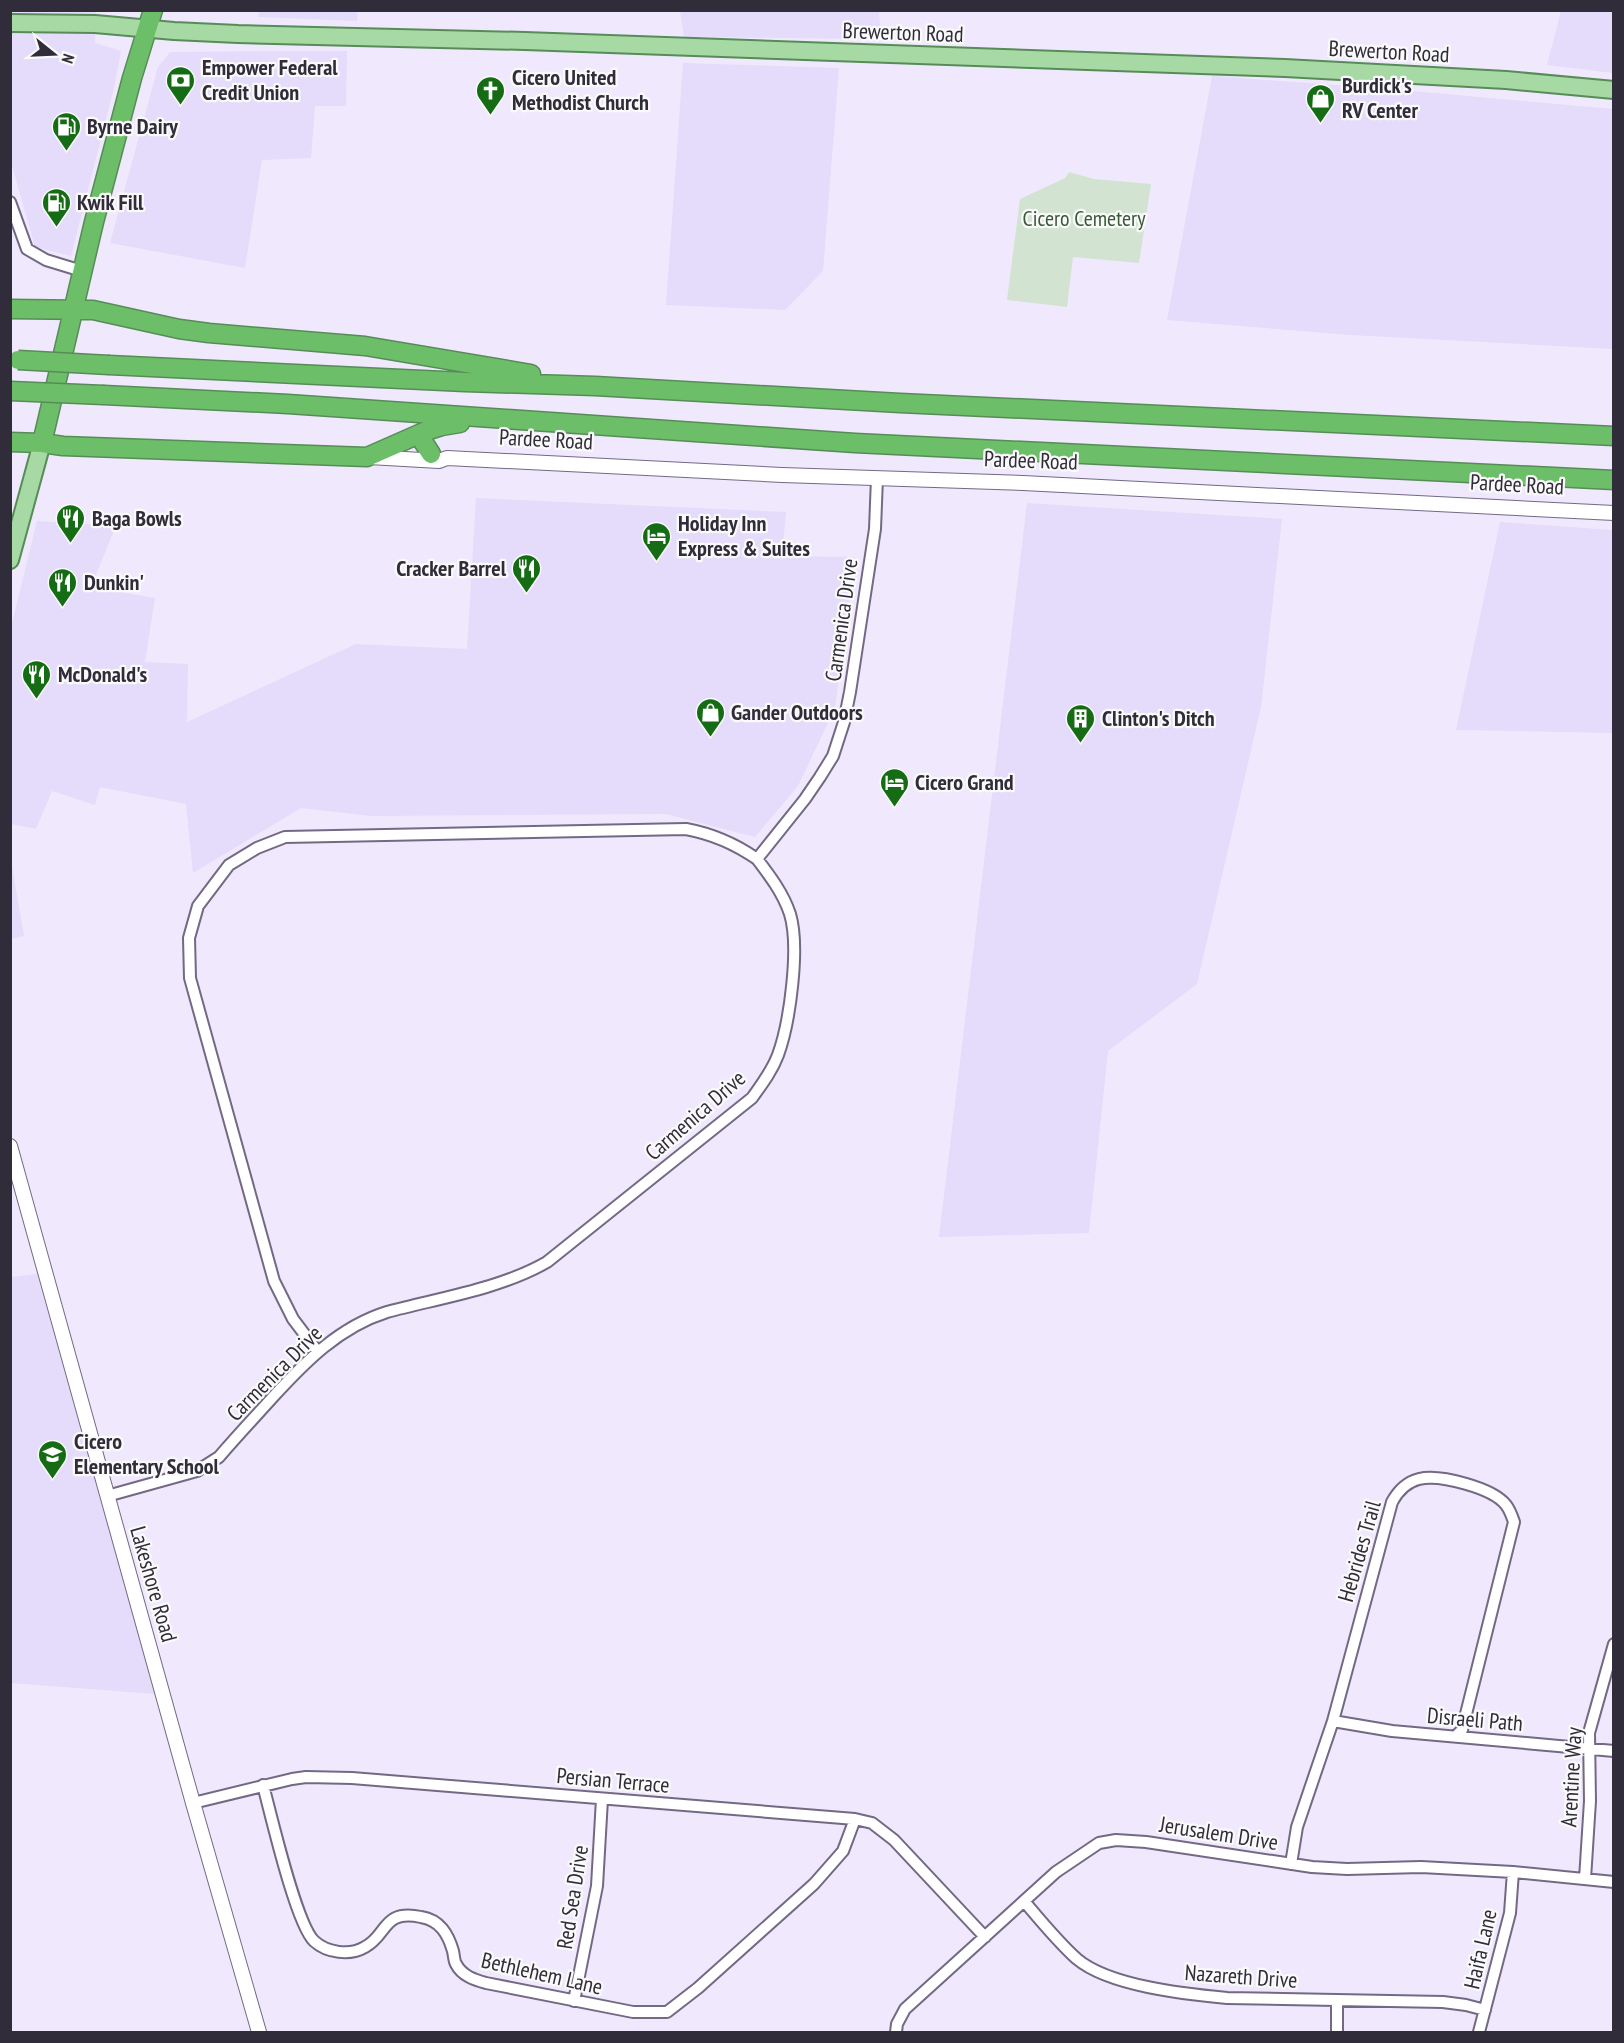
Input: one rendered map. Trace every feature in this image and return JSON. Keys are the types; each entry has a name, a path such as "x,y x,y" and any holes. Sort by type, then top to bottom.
{"highway":[{"path":"43,439 82,271 132,78 153,10"},
{"path":"10,309 93,310 179,329 365,346 595,386"},
{"path":"14,360 1614,436"},
{"path":"10,391 288,404 855,444 1614,480"},
{"path":"375,454 426,430 456,424 514,420"},
{"path":"426,430 422,440 439,456"},
{"name":"Pardee Road","path":"10,442 43,439 63,446 375,454"}],"main road":[{"name":"Brewerton Road","path":"10,23 95,24 242,34 525,41 1285,68 1506,80 1614,90"},
{"path":"10,560 43,439"}],"street":[{"path":"10,202 27,249 46,260 82,271"},
{"name":"Pardee Road","path":"375,454 1023,483 1614,513"},
{"name":"Carmenica Drive","path":"107,1496 197,1471 208,1465 219,1457 303,1365 331,1341 371,1317 507,1280 527,1273 547,1262 752,1098 769,1074 778,1055 784,1033 795,960 790,915 773,880 757,859 806,799 820,777 833,756 844,722 874,529 877,478"},
{"path":"318,1352 293,1319 274,1281 190,978 189,938 198,906 229,865 257,848 285,837 686,829 721,838 757,859"},
{"name":"Lakeshore Road","path":"10,1146 193,1803 260,2032"},
{"name":"Hebrides Trail","path":"1291,1864 1297,1827 1333,1721 1392,1502 1403,1486 1419,1479 1436,1478 1468,1485 1497,1497 1506,1504 1514,1522 1462,1730 1456,1736"},
{"name":"Arentine Way","path":"1585,1879 1590,1801 1588,1733 1614,1644"},
{"name":"Disraeli Path","path":"1333,1721 1392,1731 1614,1751"},
{"name":"Persian Terrace","path":"193,1803 263,1785 306,1777 352,1778 855,1819 872,1823 894,1839 985,1937"},
{"name":"Bethlehem Lane","path":"263,1785 298,1907 308,1934 314,1941 332,1951 351,1952 366,1947 386,1923 393,1919 402,1916 421,1917 434,1920 441,1926 448,1936 456,1964 469,1978 633,2012 660,2013 673,2008 698,1988 814,1884 843,1851 855,1819"},
{"name":"Red Sea Drive","path":"574,2001 597,1886 602,1799"},
{"name":"Jerusalem Drive","path":"896,2032 897,2024 905,2009 1056,1872 1090,1848 1107,1842 1146,1842 1291,1864 1347,1869 1421,1868 1513,1872 1614,1882"},
{"name":"Haifa Lane","path":"1479,2032 1510,1913 1513,1872"},
{"name":"Nazareth Drive","path":"1024,1902 1078,1960 1117,1979 1191,1994 1227,1998 1443,2002 1485,2010"},
{"path":"1337,2001 1337,2032"}],"shaded area":[{"path":"259,10 358,11 357,21 258,17"},
{"path":"11,11 96,11 95,43 121,51 114,88 71,256 35,247 11,162"},
{"path":"680,11 879,11 881,39 684,37"},
{"path":"1561,11 1613,11 1613,73 1547,65"},
{"path":"347,51 346,106 315,106 311,158 262,160 245,268 110,243 158,67 170,52"},
{"path":"683,63 839,68 823,271 785,310 666,305"},
{"path":"1212,76 1613,109 1613,349 1350,335 1167,320"},
{"path":"476,498 786,512 782,556 855,557 835,708 798,786 755,837 666,814 371,816 301,808 193,873 186,804 100,787 95,805 52,791 36,829 11,824 11,627 37,521 116,526 91,587 155,598 145,662 188,664 187,722 356,644 467,649"},
{"path":"1027,503 1282,519 1261,707 1197,984 1108,1051 1089,1233 939,1237"},
{"path":"1500,522 1613,530 1613,733 1456,730"},
{"path":"10,855 24,936 11,939 10,939"},
{"name":"Cicero Elementary School","path":"37,1274 155,1694 11,1683 11,1277"}],"green space":[{"name":"Cicero Cemetery","path":"1069,172 1094,179 1151,184 1139,263 1073,257 1067,307 1007,300 1020,199 1065,178"}],"place":[{"name":"Empower Federal Credit Union","path":"181,106"},
{"name":"Cicero United Methodist Church","path":"491,116"},
{"name":"Burdick's RV Center","path":"1321,124"},
{"name":"Byrne Dairy","path":"66,152"},
{"name":"Kwik Fill","path":"56,228"},
{"name":"Baga Bowls","path":"71,544"},
{"name":"Holiday Inn Express & Suites","path":"657,562"},
{"name":"Cracker Barrel","path":"527,594"},
{"name":"Dunkin'","path":"63,608"},
{"name":"McDonald's","path":"37,700"},
{"name":"Gander Outdoors","path":"710,738"},
{"name":"Clinton's Ditch","path":"1081,744"},
{"name":"Cicero Grand","path":"894,808"},
{"name":"Cicero Elementary School","path":"53,1480"}]}
